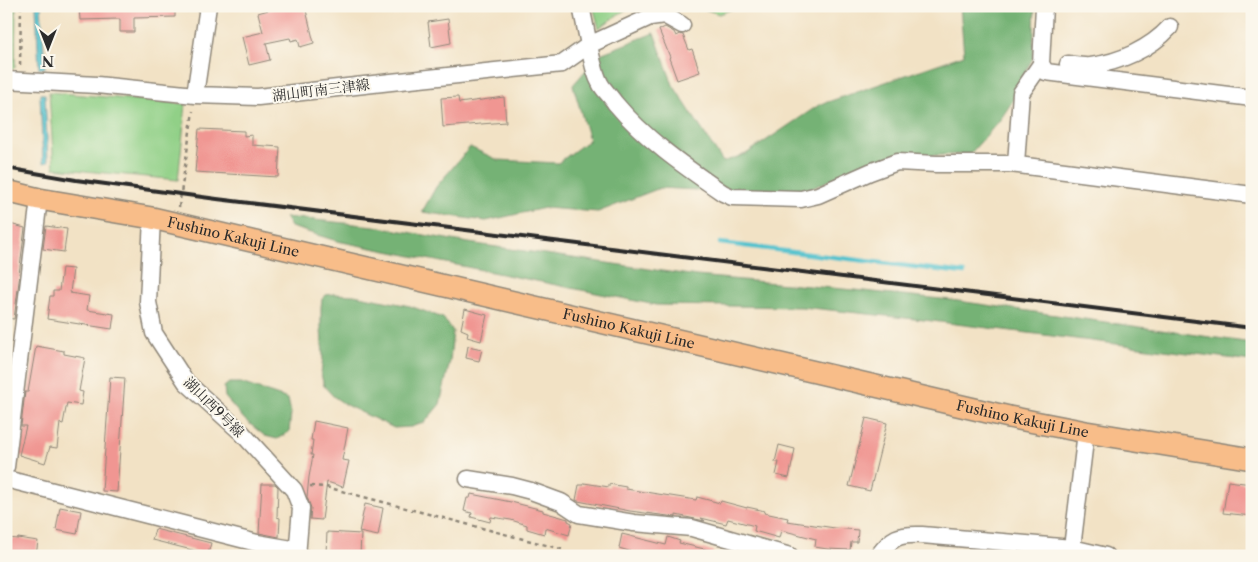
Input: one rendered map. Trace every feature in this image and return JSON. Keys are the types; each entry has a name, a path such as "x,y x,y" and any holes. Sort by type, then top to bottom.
{"main road":[{"name":"Fushino Kakuji Line","path":"6,191 39,199 152,218 1010,418 1252,459"}],"street":[{"path":"195,95 208,6"},
{"path":"581,6 594,68 601,85 626,116 653,142 723,193 732,197 801,199 818,195 897,162 1016,164 1252,195"},
{"path":"1016,164 1022,93 1041,64 1044,6"},
{"name":"湖山町南三津線","path":"13,81 98,85 195,95 258,97 562,64 589,45 650,17 664,15 682,25"},
{"path":"1041,64 1090,66 1116,60 1138,52 1162,36 1170,27"},
{"path":"1041,64 1046,72 1252,98"},
{"path":"6,468 39,199"},
{"name":"湖山西9号線","path":"152,218 148,302 154,333 186,382 242,433 294,490 300,508 297,553"},
{"path":"1072,548 1086,432"},
{"path":"6,479 297,553"},
{"path":"468,479 531,491 561,502 579,514 634,523 692,528 790,556"},
{"path":"878,556 887,544 895,538 908,534 1072,548 1100,555"}],"path":[{"path":"13,81 21,6"},
{"path":"177,224 195,95"},
{"path":"292,488 302,486 326,487 565,550"}],"green space":[{"path":"6,6 16,6 15,67 11,71 6,71"},
{"path":"593,6 631,6 599,28"},
{"path":"695,6 740,6 719,14"},
{"path":"960,6 1035,6 1033,58 1018,85 1012,102 1000,120 970,154 888,157 806,191 733,192 660,188 598,212 545,208 486,221 422,212 436,187 470,147 498,160 558,163 589,140 573,85 600,54 654,33 673,85 723,162 746,154 819,105 964,55"},
{"path":"49,92 186,104 178,180 54,168"},
{"path":"285,217 374,226 469,243 697,276 951,300 1252,343 1252,361 924,320 802,307 656,305 337,241 291,227"},
{"path":"326,295 354,295 410,306 443,318 453,331 450,361 440,404 425,422 411,427 394,428 346,405 333,396 324,386 321,374 323,356 321,307 322,299"},
{"path":"229,383 241,383 288,399 291,413 289,432 277,439 265,436 245,420 225,397 224,387"}],"water":[{"path":"36,6 41,6 45,68 39,69"},
{"path":"40,94 45,94 48,162 43,163"}],"building":[{"path":"79,6 175,6 175,17 134,18 134,32 120,32 120,19 80,20"},
{"path":"282,6 305,6 314,43 300,47 298,39 291,41 290,38 266,43 270,60 249,65 242,37 263,32 258,13"},
{"path":"448,19 451,43 431,47 428,22"},
{"path":"665,27 674,32 676,36 679,34 683,35 689,50 692,49 700,72 677,80 659,30"},
{"path":"458,97 459,103 504,97 506,122 443,127 441,98"},
{"path":"199,129 244,131 244,136 252,135 252,145 280,147 278,177 195,172"},
{"path":"6,223 25,228 14,319 6,318 6,287 9,262 6,261"},
{"path":"46,226 67,229 64,252 43,249"},
{"path":"62,268 73,269 70,293 89,296 87,310 114,314 112,329 47,319 50,296 53,296 53,291 59,291"},
{"path":"465,309 487,315 481,341 467,337 468,332 461,329"},
{"path":"36,346 64,351 64,354 85,358 79,391 83,392 81,405 67,403 63,424 60,423 57,448 50,447 45,463 19,455 26,426 21,426 25,392 28,392"},
{"path":"468,346 482,349 479,361 466,358"},
{"path":"110,377 125,378 117,492 102,491"},
{"path":"866,418 887,423 870,491 849,486"},
{"path":"314,421 348,428 342,460 349,461 343,487 327,482 322,520 310,519 311,508 307,497 313,455 311,455 313,440 311,440"},
{"path":"779,445 795,449 789,478 776,475 779,462 775,462"},
{"path":"1228,481 1252,484 1252,516 1223,513"},
{"path":"584,483 609,487 609,484 626,487 626,489 696,500 697,497 720,503 721,501 765,511 764,513 788,518 787,521 858,530 857,542 851,542 850,550 827,549 815,547 816,539 781,530 779,538 754,531 755,526 728,519 726,524 701,518 705,521 676,515 676,517 630,511 578,501 576,500 579,485 584,485"},
{"path":"262,484 275,484 278,487 277,517 280,518 279,537 259,533"},
{"path":"471,494 543,510 543,512 568,519 572,523 569,535 545,528 544,534 527,529 527,525 511,520 491,517 490,522 471,517 472,513 464,511 467,498 470,498"},
{"path":"365,504 383,508 378,536 359,532"},
{"path":"60,507 81,511 77,534 56,530"},
{"path":"155,529 211,543 208,554 152,540"},
{"path":"327,532 361,534 360,555 326,553"},
{"path":"622,534 666,545 668,537 680,541 679,543 713,551 713,556 645,556 619,548"},
{"path":"7,538 38,541 36,556 7,554"}],"waterway":[{"path":"720,243 964,273"},
{"path":"6,494 7,489"}],"railway":[{"path":"6,168 76,180 217,199 1252,328"}]}
